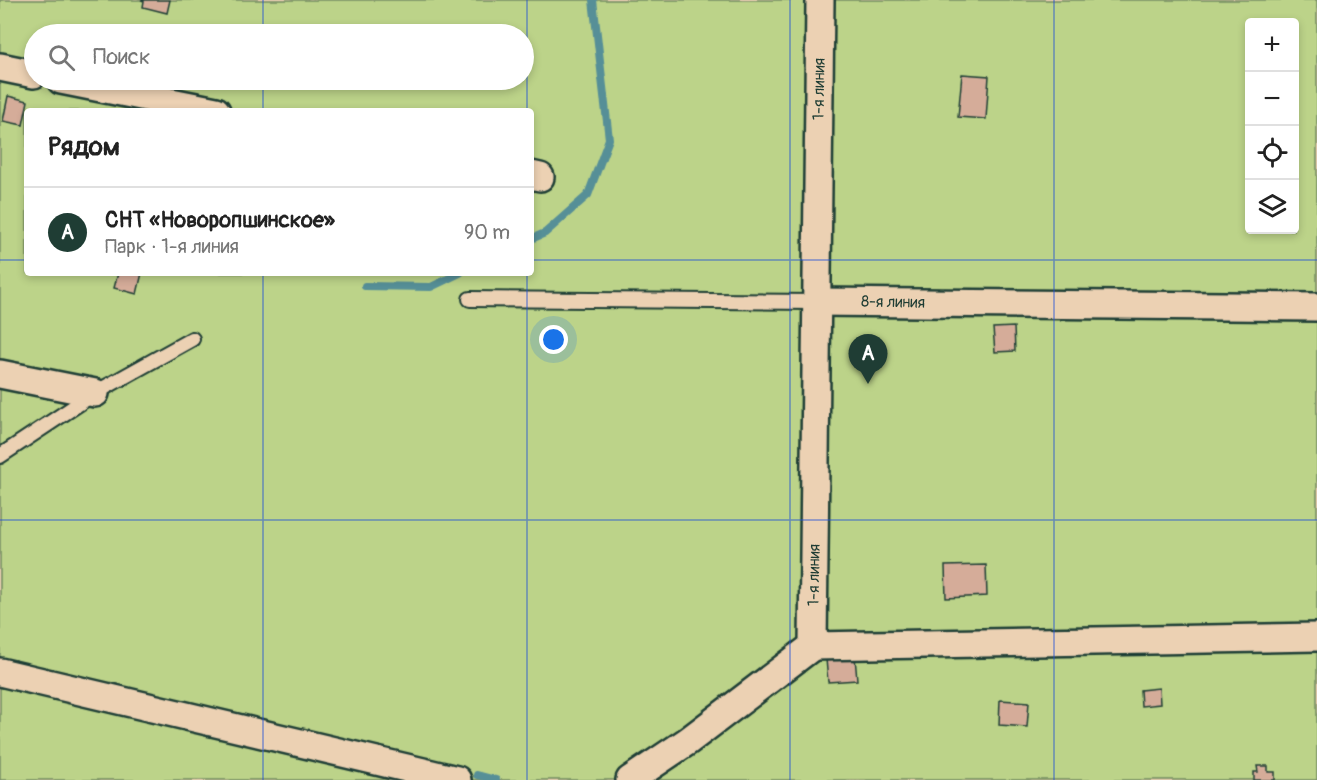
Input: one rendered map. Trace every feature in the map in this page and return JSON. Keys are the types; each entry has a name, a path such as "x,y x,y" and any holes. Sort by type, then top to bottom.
{"street":[{"name":"1-я линия","path":"813,646 820,0"},
{"path":"0,67 24,72"},
{"path":"111,90 201,108"},
{"name":"8-я линия","path":"817,302 1317,307"},
{"path":"0,374 95,393"},
{"path":"630,780 688,741 813,646 1317,638"},
{"path":"0,672 457,780"}],"lane":[{"name":"8-я линия","path":"470,299 817,302"},
{"path":"0,456 95,393 192,339"}],"green space":[{"path":"0,0 1317,0 1317,780 0,780"}],"building":[{"path":"141,0 170,0 167,13 143,7 144,1"},
{"path":"962,74 989,76 986,119 958,117"},
{"path":"8,96 28,101 27,108 24,108 23,125 3,121"},
{"path":"117,276 141,276 137,294 114,288"},
{"path":"1014,327 1015,351 995,352 993,328"},
{"path":"986,565 987,596 946,598 945,566"},
{"path":"855,657 857,680 828,682 826,659"},
{"path":"1159,688 1160,704 1141,706 1140,690"},
{"path":"1000,700 1029,702 1027,727 999,725"},
{"path":"1257,766 1268,766 1268,772 1275,772 1275,780 1254,780 1254,772 1258,772"}],"waterway":[{"path":"534,238 545,233 588,195 609,139 593,0"},
{"path":"365,286 431,287 454,276"},
{"path":"477,775 496,780"}],"place":[{"name":"СНТ «Новоропшинское»","path":"868,384"}]}
